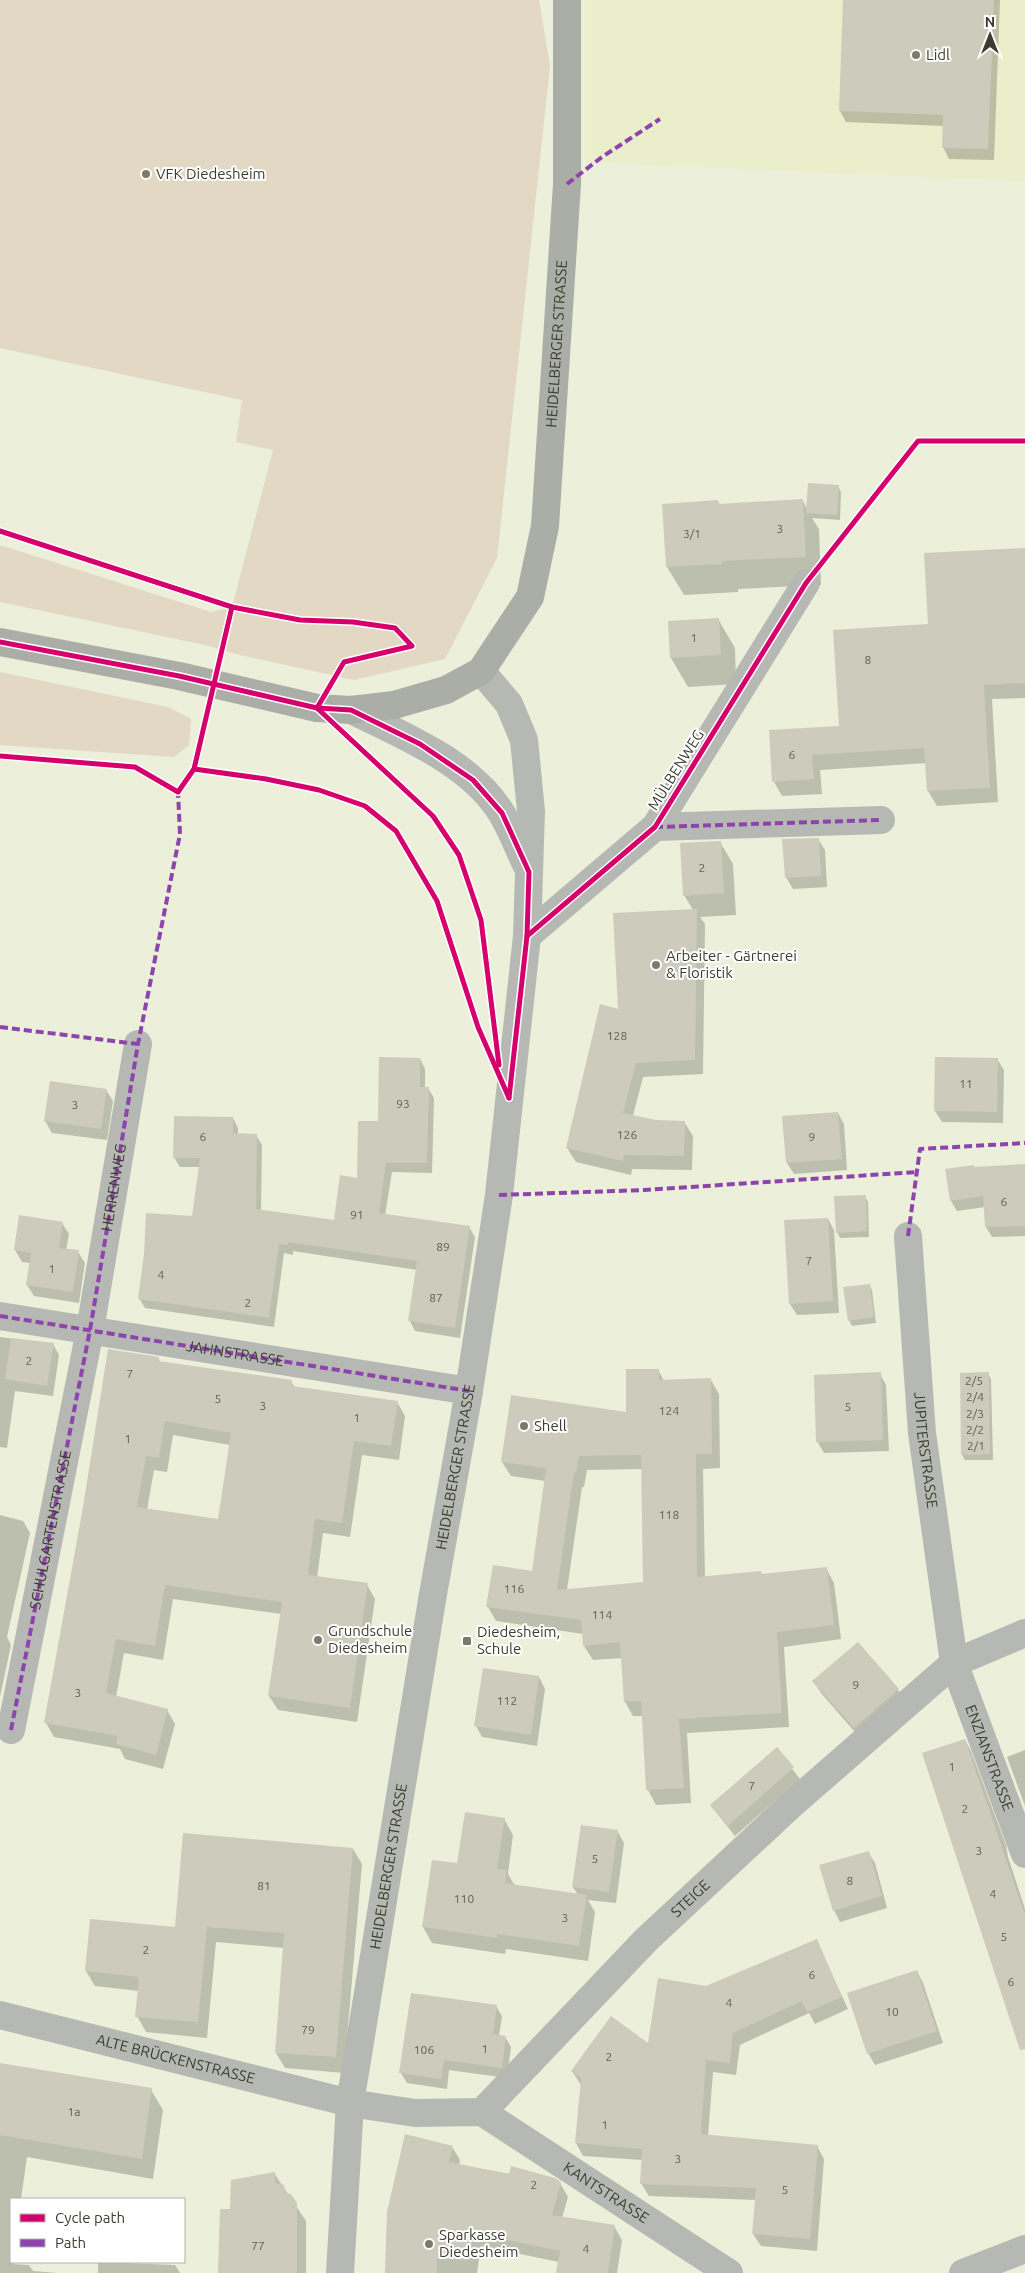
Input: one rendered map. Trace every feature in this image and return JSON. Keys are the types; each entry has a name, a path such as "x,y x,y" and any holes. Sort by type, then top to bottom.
{"main road":[{"name":"HEIDELBERGER STRASSE","path":"0,642 179,676 264,694 317,708 351,710 394,705 446,690 481,672 530,597 545,526 567,184 567,0"}],"street":[{"name":"MÜLBENWEG","path":"527,936 656,827 806,583"},
{"name":"HEIDELBERGER STRASSE","path":"340,2273 350,2103 432,1600 469,1391 499,1195 527,936 531,811 524,740 510,704 481,672"},
{"path":"351,710 420,744 474,780 502,813 529,872"},
{"name":"MÜLBENWEG","path":"656,827 880,820"},
{"name":"HERRENWEG","path":"90,1330 138,1044"},
{"name":"JUPITERSTRASSE","path":"908,1236 922,1433 954,1663"},
{"name":"JAHNSTRASSE","path":"0,1316 469,1391"},
{"name":"SCHULGARTENSTRASSE","path":"11,1730 90,1330"},
{"name":"STEIGE","path":"482,2112 646,1940 791,1805 954,1663 1025,1633"},
{"name":"ENZIANSTRASSE","path":"954,1663 1025,1854"},
{"name":"ALTE BRÜCKENSTRASSE","path":"0,2015 350,2103"},
{"path":"350,2103 415,2113 482,2112"},
{"name":"KANTSTRASSE","path":"482,2112 729,2273"},
{"path":"963,2273 1025,2249"}],"shaded area":[{"path":"0,0 539,0 550,66 497,558 445,659 354,680 240,655 205,645 0,602 0,545 211,612 232,607 273,450 236,442 242,400 0,348"},
{"path":"585,0 1025,0 1025,181 585,162"},
{"path":"0,672 168,707 191,719 189,745 174,757 0,745"}],"building":[{"name":"Lidl","path":"843,0 994,0 988,149 942,148 943,115 839,111"},
{"path":"808,483 839,485 837,515 806,513"},
{"path":"803,499 806,557 722,561 722,564 666,567 662,504 718,500 719,504"},
{"path":"1025,548 1025,683 984,685 990,788 927,791 924,748 812,755 814,779 772,782 769,730 839,726 833,630 928,624 924,553"},
{"path":"719,618 721,655 670,658 668,621"},
{"path":"819,838 821,876 785,878 782,839"},
{"path":"721,841 724,893 683,896 680,843"},
{"path":"697,909 695,1060 636,1063 623,1113 656,1120 685,1121 684,1156 624,1155 623,1161 566,1148 600,1004 618,1009 613,913"},
{"path":"379,1057 420,1058 420,1087 429,1087 427,1163 386,1163 379,1213 470,1226 455,1328 408,1321 417,1261 288,1242 288,1245 279,1244 269,1318 138,1299 144,1254 146,1213 192,1216 200,1158 173,1158 174,1116 233,1117 233,1133 257,1134 256,1209 334,1220 340,1175 357,1178 358,1121 378,1121"},
{"path":"935,1057 998,1058 997,1112 934,1111"},
{"path":"50,1081 107,1089 101,1129 44,1121"},
{"path":"838,1112 842,1159 786,1163 782,1116"},
{"path":"1025,1164 1025,1226 985,1227 983,1196 950,1201 945,1169 974,1165 974,1167"},
{"path":"866,1195 867,1231 836,1233 834,1196"},
{"path":"19,1215 63,1222 59,1248 79,1250 73,1292 26,1285 31,1253 14,1250"},
{"path":"828,1218 833,1301 789,1304 784,1220"},
{"path":"870,1284 874,1317 848,1321 843,1287"},
{"path":"11,1338 54,1343 47,1386 5,1379"},
{"path":"108,1349 159,1357 158,1361 292,1380 292,1386 398,1401 391,1446 354,1441 342,1523 315,1519 308,1575 368,1583 350,1708 268,1696 282,1602 165,1585 155,1646 116,1639 106,1693 168,1709 156,1755 116,1744 118,1736 44,1723 83,1507","holes":["165,1421 231,1433 218,1519 137,1507 146,1456 159,1458"]},
{"path":"626,1369 659,1369 659,1380 711,1378 712,1454 696,1454 697,1577 761,1571 762,1574 827,1567 834,1625 777,1632 782,1713 679,1719 684,1788 646,1790 641,1701 624,1702 620,1642 583,1646 581,1620 486,1607 493,1565 532,1571 546,1468 501,1462 511,1395 626,1412","holes":["641,1455 643,1582 557,1590 574,1472 576,1473 579,1456"]},
{"path":"881,1372 883,1440 816,1442 814,1375"},
{"path":"989,1372 990,1454 961,1455 960,1373"},
{"path":"858,1642 899,1689 854,1728 812,1681"},
{"path":"483,1668 539,1676 531,1735 474,1726"},
{"path":"965,1739 1025,1915 1025,2049 1020,2050 922,1753"},
{"path":"777,1747 794,1767 728,1826 710,1805"},
{"path":"465,1812 505,1818 497,1869 507,1870 505,1883 587,1895 579,1946 497,1934 497,1938 422,1927 432,1860 457,1863"},
{"path":"581,1825 618,1830 609,1892 572,1887"},
{"path":"183,1833 353,1848 336,2057 275,2053 284,1933 207,1927 198,2022 135,2017 139,1977 85,1971 90,1919 175,1927"},
{"path":"869,1851 882,1896 833,1911 819,1865"},
{"path":"817,1939 842,1997 807,2012 802,2001 733,2033 730,2063 706,2060 701,2134 818,2145 810,2239 752,2234 756,2188 640,2184 642,2149 575,2143 581,2078 571,2071 611,2016 648,2043 658,1978 706,1986"},
{"path":"917,1970 937,2031 867,2054 847,1993"},
{"path":"411,1993 497,2005 493,2034 506,2036 502,2068 444,2060 441,2079 399,2073"},
{"path":"0,2063 152,2088 142,2159 0,2135"},
{"path":"405,2134 453,2146 449,2162 509,2174 511,2166 555,2178 561,2182 552,2215 615,2225 608,2273 556,2273 560,2251 474,2233 469,2260 437,2259 437,2273 385,2273 387,2212"},
{"path":"275,2172 275,2183 284,2185 285,2193 291,2194 297,2203 297,2273 218,2273 220,2209 230,2209 231,2180"}],"marked path":[{"path":"567,184 602,157 660,119"},
{"path":"11,1730 90,1330 138,1044 180,834 178,792"},
{"path":"655,827 881,820"},
{"path":"0,1027 138,1044"},
{"path":"908,1236 920,1149 1025,1143"},
{"path":"499,1195 645,1190 917,1172"},
{"path":"0,1316 469,1391"}],"cycle path":[{"path":"527,936 655,827 806,583 918,441 1025,441"},
{"path":"0,531 232,607 300,620 353,622 395,628 412,646 344,662 317,708"},
{"path":"0,756 135,767 178,792 194,769 232,607"},
{"path":"0,642 179,676 317,708 351,710 420,744 473,780 502,813 529,872 527,936 509,1098"},
{"path":"317,708 433,816 459,855 481,920 499,1065"},
{"path":"194,769 266,779 319,790 365,806 396,831 437,901 478,1027 509,1098"}],"place":[{"name":"Lidl","path":"916,55"},
{"name":"VFK Diedesheim","path":"146,174"},
{"name":"Arbeiter - Gärtnerei & Floristik","path":"656,965"},
{"name":"Shell","path":"524,1426"},
{"name":"Grundschule Diedesheim","path":"318,1640"},
{"name":"Diedesheim, Schule","path":"467,1641"},
{"name":"Sparkasse Diedesheim","path":"429,2244"}]}
